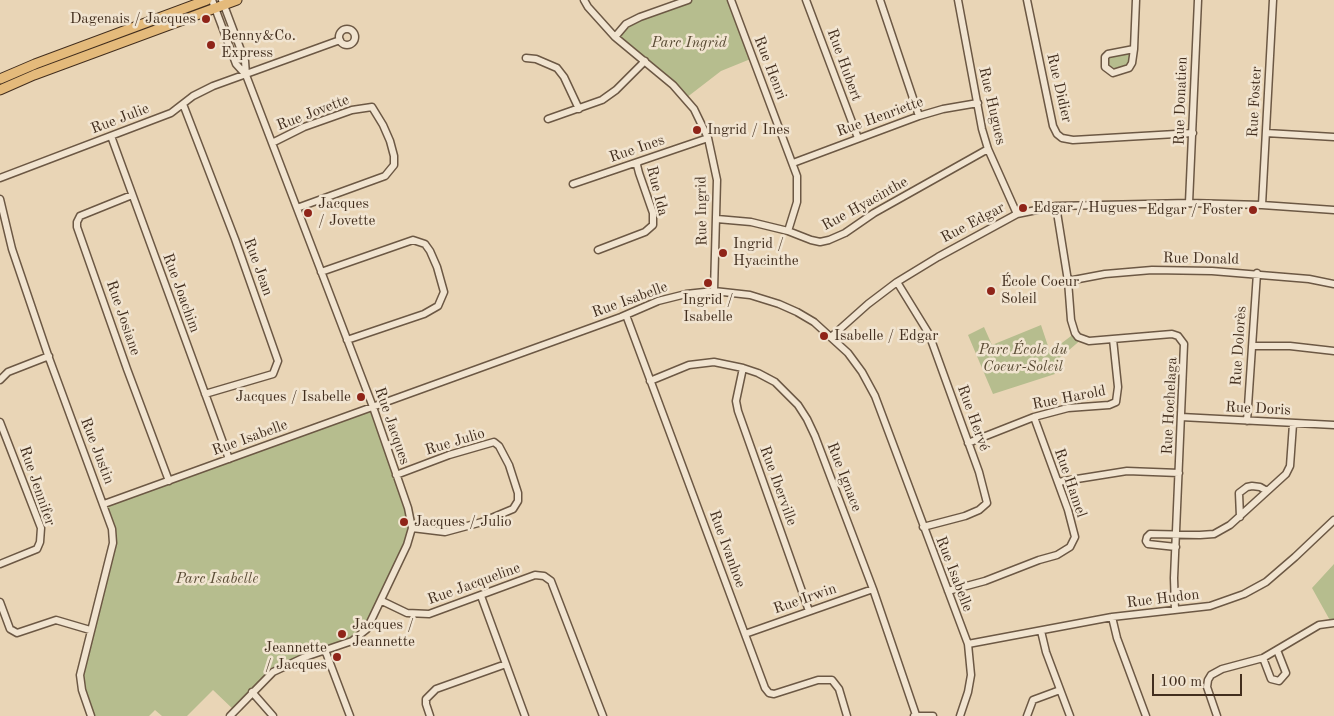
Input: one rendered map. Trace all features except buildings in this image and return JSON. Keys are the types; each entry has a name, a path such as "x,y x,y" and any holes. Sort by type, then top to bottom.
{"main road":[{"path":"0,79 207,0"},
{"path":"0,90 218,3 237,0"}],"street":[{"name":"Rue Ingrid","path":"584,0 615,37 673,85 694,110 708,138 717,180 714,291"},
{"path":"615,37 626,24 640,16 668,3 688,0"},
{"name":"Rue Henri","path":"731,0 797,176 798,202 788,231"},
{"name":"Rue Hubert","path":"806,0 858,138"},
{"path":"880,0 919,116"},
{"name":"Rue Hugues","path":"958,0 982,129 988,149 1017,214"},
{"name":"Rue Didier","path":"1027,0 1053,126 1057,134 1062,138 1073,140 1193,133"},
{"path":"1134,49 1108,54 1105,57 1105,67 1113,73 1129,68 1132,63 1134,49 1136,0"},
{"name":"Rue Donatien","path":"1189,203 1198,0"},
{"name":"Rue Foster","path":"1262,205 1273,0"},
{"name":"Rue Jacques","path":"218,3 245,60 246,75 373,407 408,508 412,528"},
{"name":"Rue Julie","path":"0,178 171,113 193,96 213,86 340,40"},
{"path":"526,58 536,59 557,68 579,109"},
{"path":"548,119 602,100 616,90 645,61"},
{"name":"Rue Henriette","path":"793,163 919,116 943,109 978,103"},
{"name":"Rue Jean","path":"183,104 235,239 278,361 274,374 205,394"},
{"name":"Rue Jovette","path":"272,143 304,127 352,110 372,107 390,141 394,165 385,176 297,208"},
{"path":"1266,133 1334,137"},
{"name":"Rue Joachim","path":"111,136 229,459"},
{"name":"Rue Ines","path":"573,184 708,138"},
{"name":"Rue Hyacinthe","path":"717,219 750,222 788,231 820,242 828,240 845,233 874,213 988,149"},
{"name":"Rue Ida","path":"598,250 645,232 653,225 653,213 639,174 638,162"},
{"name":"Rue Josiane","path":"132,195 80,216 77,227 169,481"},
{"name":"Rue Justin","path":"0,199 12,249 48,356 112,529 113,543 80,675 82,690 91,716"},
{"name":"Rue Edgar","path":"831,336 897,282 938,256 1017,214 1056,206 1189,203 1262,205 1334,210"},
{"name":"Rue Hochelaga","path":"1056,206 1068,281 1071,320 1078,337 1089,340 1172,334 1178,336 1184,344 1174,578 1175,610"},
{"path":"321,272 413,240 424,244 430,251 437,267 444,292 438,306 424,314 347,340"},
{"name":"Rue Donald","path":"1068,281 1105,274 1152,270 1257,273 1309,278 1334,284"},
{"name":"Rue Dolorès","path":"1247,421 1257,273"},
{"name":"Rue Hervé","path":"897,282 929,334 979,472 987,503 979,510 966,516 923,527"},
{"name":"Rue Isabelle","path":"104,504 626,315 658,301 686,294 714,291 750,295 779,304 805,317 831,336 862,372 875,396 968,644 971,675 968,692 960,716"},
{"name":"Rue Ivanhoe","path":"626,315 762,683 769,693 774,694 818,680 832,680 839,688 847,716"},
{"name":"Rue Harold","path":"968,443 1034,416 1068,408 1109,405 1116,402 1118,387 1113,339"},
{"path":"1252,346 1290,346 1334,351"},
{"path":"0,380 8,372 48,356"},
{"name":"Rue Ignace","path":"650,381 689,366 714,362 758,373 775,382 798,405 807,418 819,445 873,589 915,716"},
{"name":"Rue Iberville","path":"743,368 736,401 738,411 809,611"},
{"name":"Rue Hamel","path":"948,591 985,581 1057,555 1070,547 1075,537 1068,510 1034,416"},
{"name":"Rue Doris","path":"1182,417 1334,425"},
{"name":"Rue Jennifer","path":"0,422 41,528 40,542 37,549 0,564"},
{"path":"1176,547 1148,544 1146,541 1147,536 1150,534 1214,534 1230,525 1286,474 1290,466 1293,424"},
{"name":"Rue Julio","path":"396,475 449,455 494,442 499,446 509,465 518,492 518,501 513,509 482,522 445,532 412,528"},
{"path":"1058,482 1127,471 1179,473"},
{"path":"1240,517 1239,494 1246,487 1260,487 1267,491"},
{"name":"Rue Hudon","path":"968,644 1112,617 1210,606 1244,594 1266,582 1334,520"},
{"path":"230,716 273,672 305,657 352,641 361,635 372,622 407,545 412,528"},
{"name":"Rue Jacqueline","path":"382,601 407,613 429,614 535,575 544,576 551,581 602,716"},
{"name":"Rue Irwin","path":"745,634 873,589"},
{"path":"481,596 525,716"},
{"path":"0,602 10,629 17,633 56,620 90,630"},
{"path":"1112,617 1117,638 1146,716"},
{"path":"1216,716 1207,687 1211,676 1222,669 1263,658 1319,625 1334,623"},
{"path":"1041,631 1046,652 1070,716"},
{"path":"325,650 350,716"},
{"path":"1263,658 1271,679 1279,681 1286,673 1277,650"},
{"path":"430,716 426,699 436,689 506,664"},
{"path":"1027,716 1033,700 1060,690"},
{"path":"252,692 273,716"},
{"path":"915,716 933,716"}],"green space":[{"name":"Parc Ingrid","path":"687,0 732,0 753,58 721,71 686,98 615,37 626,24"},
{"path":"1134,49 1132,63 1113,73 1105,67 1105,57"},
{"name":"Parc École du Coeur-Soleil","path":"1041,325 1050,352 1075,333 1083,338 1054,363 1055,374 993,394 968,335 984,327 992,345"},
{"name":"Parc Isabelle","path":"373,407 412,528 361,635 273,672 235,711 213,690 187,716 162,716 155,710 149,716 93,716 82,679 113,543 104,504"},
{"path":"1334,564 1334,623 1332,624 1312,588"}],"place":[{"name":"Dagenais / Jacques","path":"206,19"},
{"name":"Benny&Co. Express","path":"211,45"},
{"name":"Ingrid / Ines","path":"697,130"},
{"name":"Edgar / Hugues","path":"1023,208"},
{"name":"Edgar / Foster","path":"1253,210"},
{"name":"Jacques / Jovette","path":"308,213"},
{"name":"Ingrid / Hyacinthe","path":"723,253"},
{"name":"Ingrid / Isabelle","path":"708,283"},
{"name":"École Coeur Soleil","path":"991,291"},
{"name":"Isabelle / Edgar","path":"824,336"},
{"name":"Jacques / Isabelle","path":"361,397"},
{"name":"Jacques / Julio","path":"404,522"},
{"name":"Jacques / Jeannette","path":"342,634"},
{"name":"Jeannette / Jacques","path":"337,657"}]}
